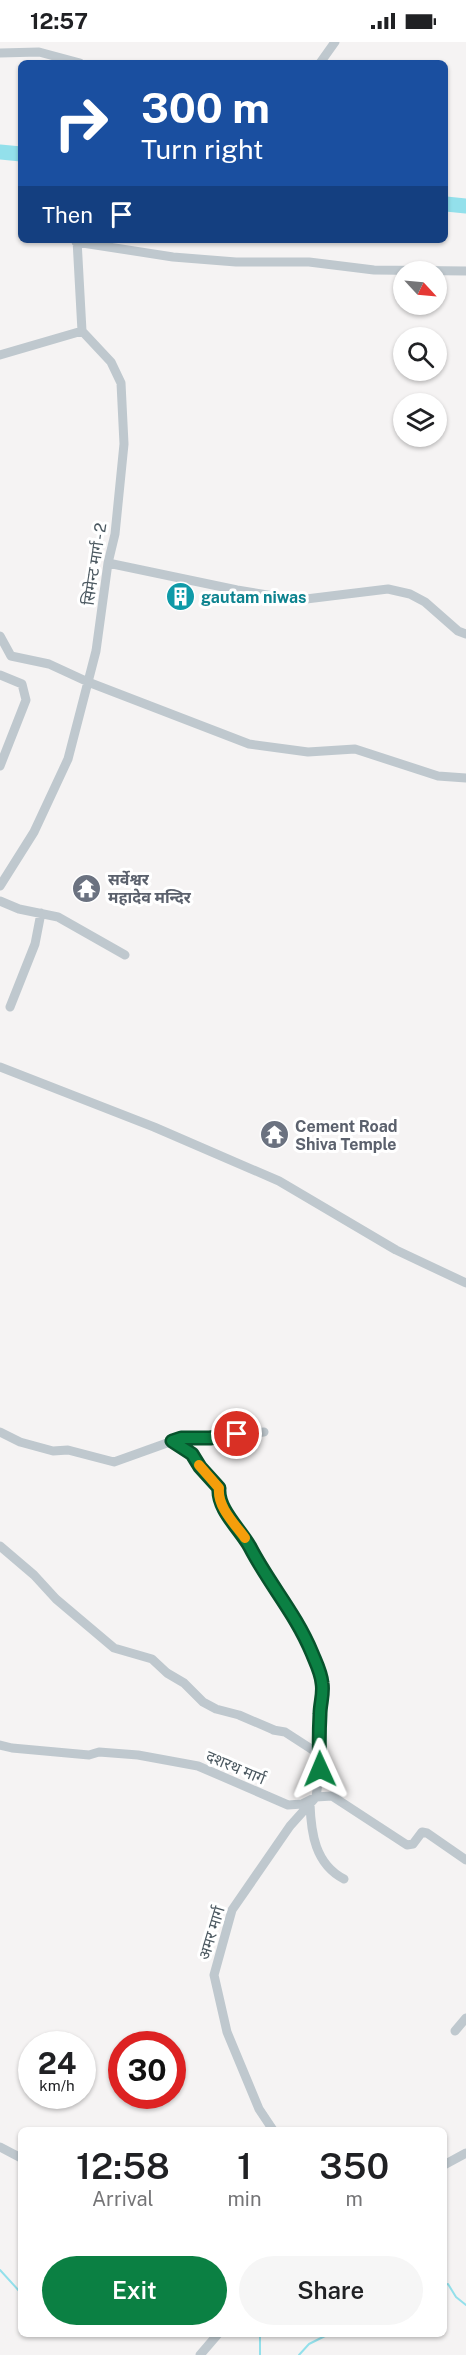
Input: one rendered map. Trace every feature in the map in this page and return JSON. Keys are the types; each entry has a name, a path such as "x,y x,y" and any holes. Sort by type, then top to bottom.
{"street":[{"path":"22,42 33,52"},
{"path":"322,60 334,42"},
{"path":"0,52 33,52 67,60"},
{"path":"0,355 82,331 77,243"},
{"path":"89,243 173,257 236,262 309,262 374,270 466,272"},
{"name":"सिमेन्ट मार्ग - 2","path":"0,886 34,832 69,759 96,651 108,563 115,534 124,444 121,383 111,362 82,331"},
{"path":"108,563 237,590 298,600 388,589 410,594 424,602 458,631 466,634"},
{"path":"0,636 11,656 49,664 88,682 249,744 308,752 355,748 438,776 466,778"},
{"path":"0,675 22,684 26,700 4,744 0,766"},
{"path":"0,901 19,909 58,917 125,955"},
{"path":"10,1007 35,944 41,913"},
{"path":"0,1067 154,1127 279,1181 396,1250 466,1283"},
{"path":"0,1432 20,1442 53,1451 68,1450 114,1462 181,1438 210,1438 264,1432"},
{"path":"172,1441 192,1454 200,1467 219,1488 219,1497 225,1510 245,1538 273,1588 293,1613 320,1671 323,1684 320,1769 311,1819 318,1854 336,1875 344,1879"},
{"path":"0,1546 34,1575 56,1599 114,1648 152,1659 208,1705 273,1730 285,1732 319,1754"},
{"name":"दशरथ मार्ग","path":"0,1744 12,1748 88,1755 99,1752 146,1756 209,1770 288,1804 302,1804 332,1796 407,1845 413,1844 422,1832 427,1833 466,1860"},
{"name":"अमर मार्ग","path":"271,2127 260,2109 227,2032 214,1975 232,1910 290,1826 313,1801"},
{"path":"455,2031 466,2018"},
{"path":"0,2147 18,2156"},
{"path":"447,2163 466,2153"},
{"path":"200,2355 215,2337"}],"building":[{"name":"gautam niwas","path":"175,586 188,588 185,608 172,606"}],"waterway":[{"path":"0,152 18,154"},
{"path":"448,204 466,206"},
{"path":"0,2270 18,2290"},
{"path":"447,2284 456,2297 466,2305"},
{"path":"260,2337 260,2355"},
{"path":"299,2355 309,2344 323,2337"}],"slow traffic":[{"path":"199,1465 219,1488 219,1497 225,1510 245,1538"}],"place":[{"name":"gautam niwas","path":"180,597"},
{"name":"सर्वेश्वर महादेव मन्दिर","path":"87,888"},
{"name":"Cement Road Shiva Temple","path":"274,1135"}],"route":[{"path":"237,1434 210,1438 181,1438 172,1441 192,1454 200,1467 219,1488 219,1497 225,1510 245,1538 273,1588 288,1605 308,1641 323,1684 320,1712 320,1769"}]}
